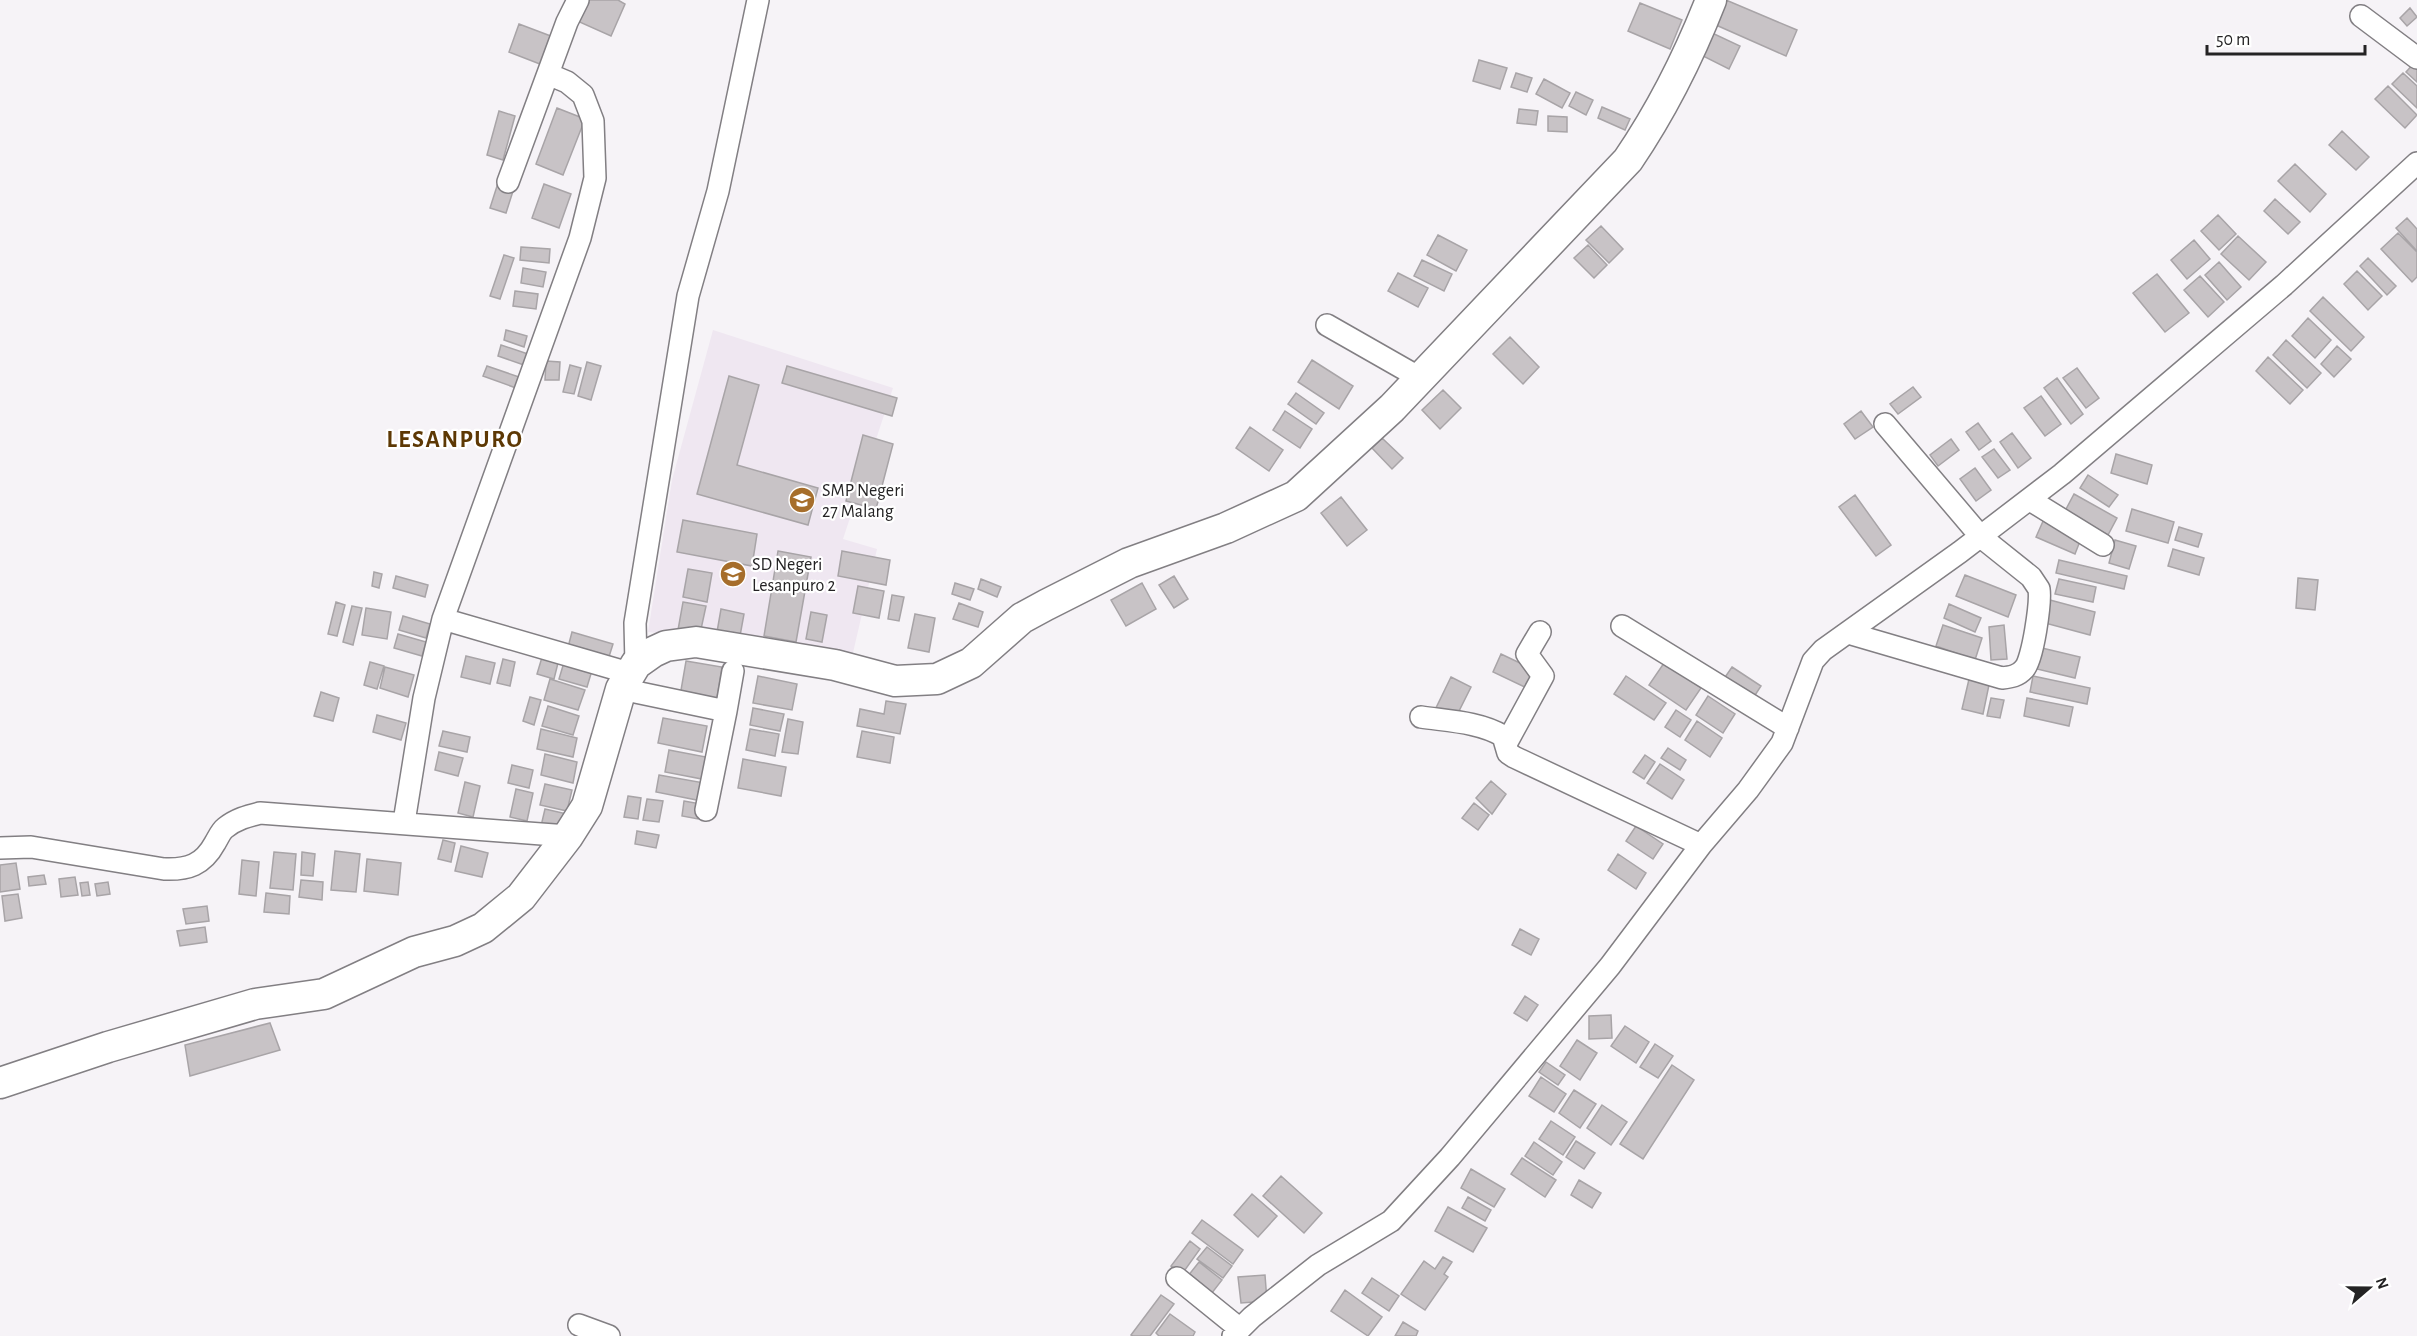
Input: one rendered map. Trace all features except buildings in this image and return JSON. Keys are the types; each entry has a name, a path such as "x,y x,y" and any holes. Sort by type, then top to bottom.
{"street":[{"path":"508,182 567,22 578,0"},
{"path":"0,1083 108,1047 255,1004 324,994 414,952 455,941 501,915 520,897 568,836 587,806 629,675 635,623 688,296 718,191 758,0"},
{"path":"629,675 666,646 696,642 835,665 895,681 937,679 970,663 1022,618 1046,604 1129,563 1236,524 1296,496 1392,408 1628,160 1649,129 1693,47 1711,0"},
{"path":"2361,16 2417,58"},
{"path":"404,822 424,698 443,619 580,238 595,178 593,121 582,95 567,82 548,74"},
{"path":"1177,1278 1237,1333 1318,1265 1390,1221 1450,1157 1580,1003 1701,845 1748,790 1782,743 1813,661 2030,500 2284,285 2417,163"},
{"path":"1327,325 1420,378"},
{"path":"1848,633 2002,678 2017,675 2026,668 2031,653 2039,589 2031,577 1981,537 1885,424"},
{"path":"2030,500 2103,545"},
{"path":"443,619 629,675 726,711"},
{"path":"1622,626 1788,728"},
{"path":"1506,744 1543,676 1528,657 1529,649 1540,632"},
{"path":"706,810 733,670"},
{"path":"1421,717 1484,727 1503,736 1508,753 1514,757 1701,845"},
{"path":"0,848 30,847 164,870 183,870 197,865 210,852 223,829 242,818 260,813 568,836"},
{"path":"579,1325 609,1336"}],"shaded area":[{"name":"SMP Negeri 27 Malang","path":"713,330 893,388 843,539 877,549 852,657 791,647 648,632 672,480"}],"place":[{"name":"SMP Negeri 27 Malang","path":"802,500"},
{"name":"SD Negeri Lesanpuro 2","path":"733,574"}],"district":[{"name":"LESANPURO","path":"455,439"}]}
